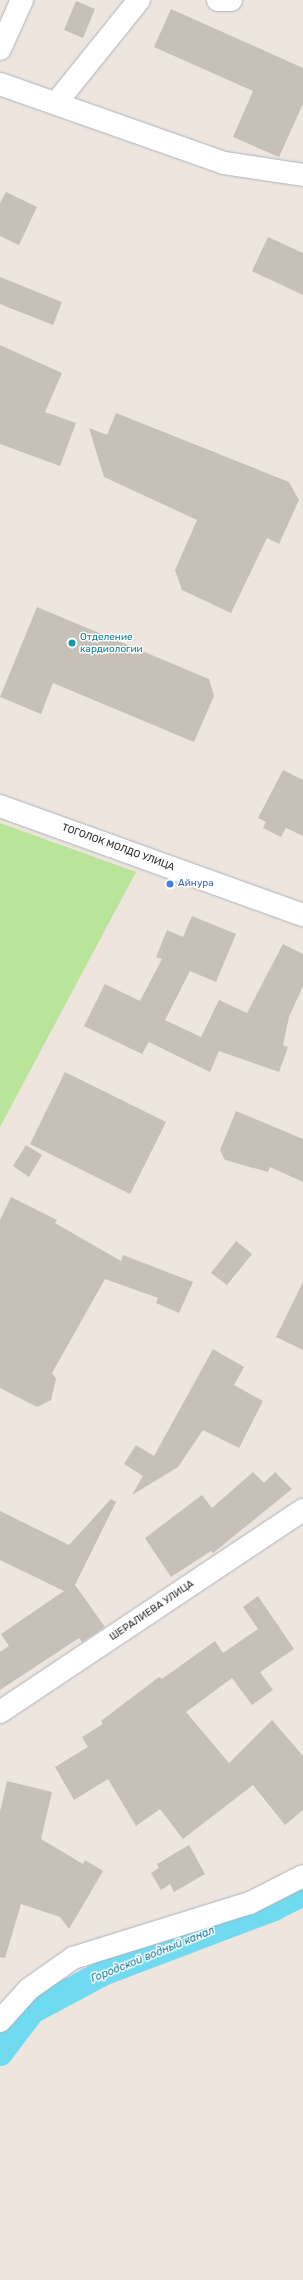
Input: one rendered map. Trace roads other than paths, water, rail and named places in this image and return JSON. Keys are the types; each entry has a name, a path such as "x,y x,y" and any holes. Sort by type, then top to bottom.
{"street":[{"path":"0,49 22,0"},
{"path":"56,103 139,0"},
{"path":"218,0 231,0"},
{"path":"0,84 224,163 303,174"},
{"name":"ТОГОЛОК МОЛДО УЛИЦА","path":"0,806 303,915"},
{"name":"ШЕРАЛИЕВА УЛИЦА","path":"0,1712 303,1510"},
{"path":"0,2021 29,1989 73,1958 250,1903 303,1876"}],"waterway":[{"name":"Городской водный канал","path":"0,2053 32,2011 105,1972 274,1908 303,1893"}],"place":[{"name":"Отделение кардиологии","path":"72,643"},
{"name":"Айнура","path":"170,884"}]}
